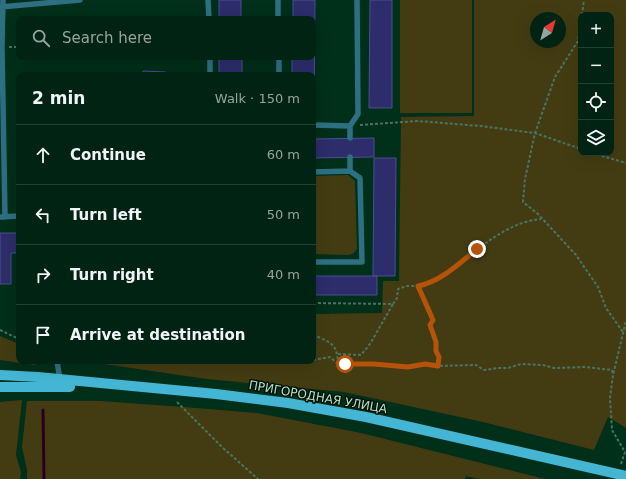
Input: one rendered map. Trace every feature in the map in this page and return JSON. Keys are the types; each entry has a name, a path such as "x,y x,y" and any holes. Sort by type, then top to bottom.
{"main road":[{"name":"ПРИГОРОДНАЯ УЛИЦА","path":"0,375 38,377 224,395 288,403 366,417 588,466 626,476"},
{"path":"0,387 126,386"}],"lane":[{"path":"3,0 3,217 16,216"},
{"path":"2,7 80,0"},
{"path":"208,0 209,16"},
{"path":"278,0 278,16"},
{"path":"350,138 350,126 358,114 357,0"},
{"path":"210,60 210,72"},
{"path":"279,60 279,72"},
{"path":"316,125 350,126"},
{"path":"350,157 350,171"},
{"path":"316,172 350,171 360,178 362,262 316,262"},
{"path":"57,364 60,380"}],"path":[{"path":"582,12 584,0"},
{"path":"578,41 555,77 535,133 525,179 523,202 542,219 576,255 598,288 606,308 622,332"},
{"path":"350,126 418,121 480,126 535,133 578,148"},
{"path":"602,156 626,163"},
{"path":"338,354 361,355 370,344 397,298 398,290 407,286 427,285 477,249 516,225 542,219"},
{"path":"418,286 433,320 430,325 436,342 436,351 439,357 438,366"},
{"path":"316,303 393,304"},
{"path":"621,466 625,453 612,430 610,398 613,375 622,332 626,321"},
{"path":"0,330 16,338"},
{"path":"316,336 334,345 338,354 338,364"},
{"path":"316,359 330,357 338,364 374,364 408,367 425,364 438,366 476,365 484,370 508,368 521,364 543,365 554,368 585,367 612,370 613,375"},
{"path":"177,402 222,447 258,479"}],"shaded area":[{"path":"400,0 472,0 472,113 400,113"},
{"path":"474,0 626,0 626,428 608,417 594,450 483,422 344,392 207,379 104,364 316,364 316,314 382,313 383,281 399,281 401,117 474,116"},
{"path":"348,175 355,181 357,249 354,253 349,255 316,254 316,176"},
{"path":"0,336 16,343 16,362 0,360"},
{"path":"22,400 16,455 21,472 20,479 0,479 0,402"},
{"path":"27,401 100,401 257,413 361,433 545,479 479,479 466,476 465,479 27,479 27,470 22,447"}],"building":[{"path":"219,0 241,0 241,16 219,16"},
{"path":"293,0 315,0 315,16 293,16"},
{"path":"370,0 392,0 392,108 369,108"},
{"path":"219,60 242,60 242,72 219,72"},
{"path":"292,60 314,60 314,72 292,72"},
{"path":"143,71 166,72 143,72"},
{"path":"374,138 374,157 316,158 316,139"},
{"path":"374,158 396,158 395,276 373,276"},
{"path":"0,233 16,233 16,253 11,253 11,284 0,284"},
{"path":"316,276 377,276 377,295 316,295"}],"waterway":[{"path":"43,410 44,479"}],"route":[{"path":"345,364 374,364 408,367 425,364 438,366 439,357 436,351 436,342 430,325 433,320 418,286 427,285 477,249"}]}
